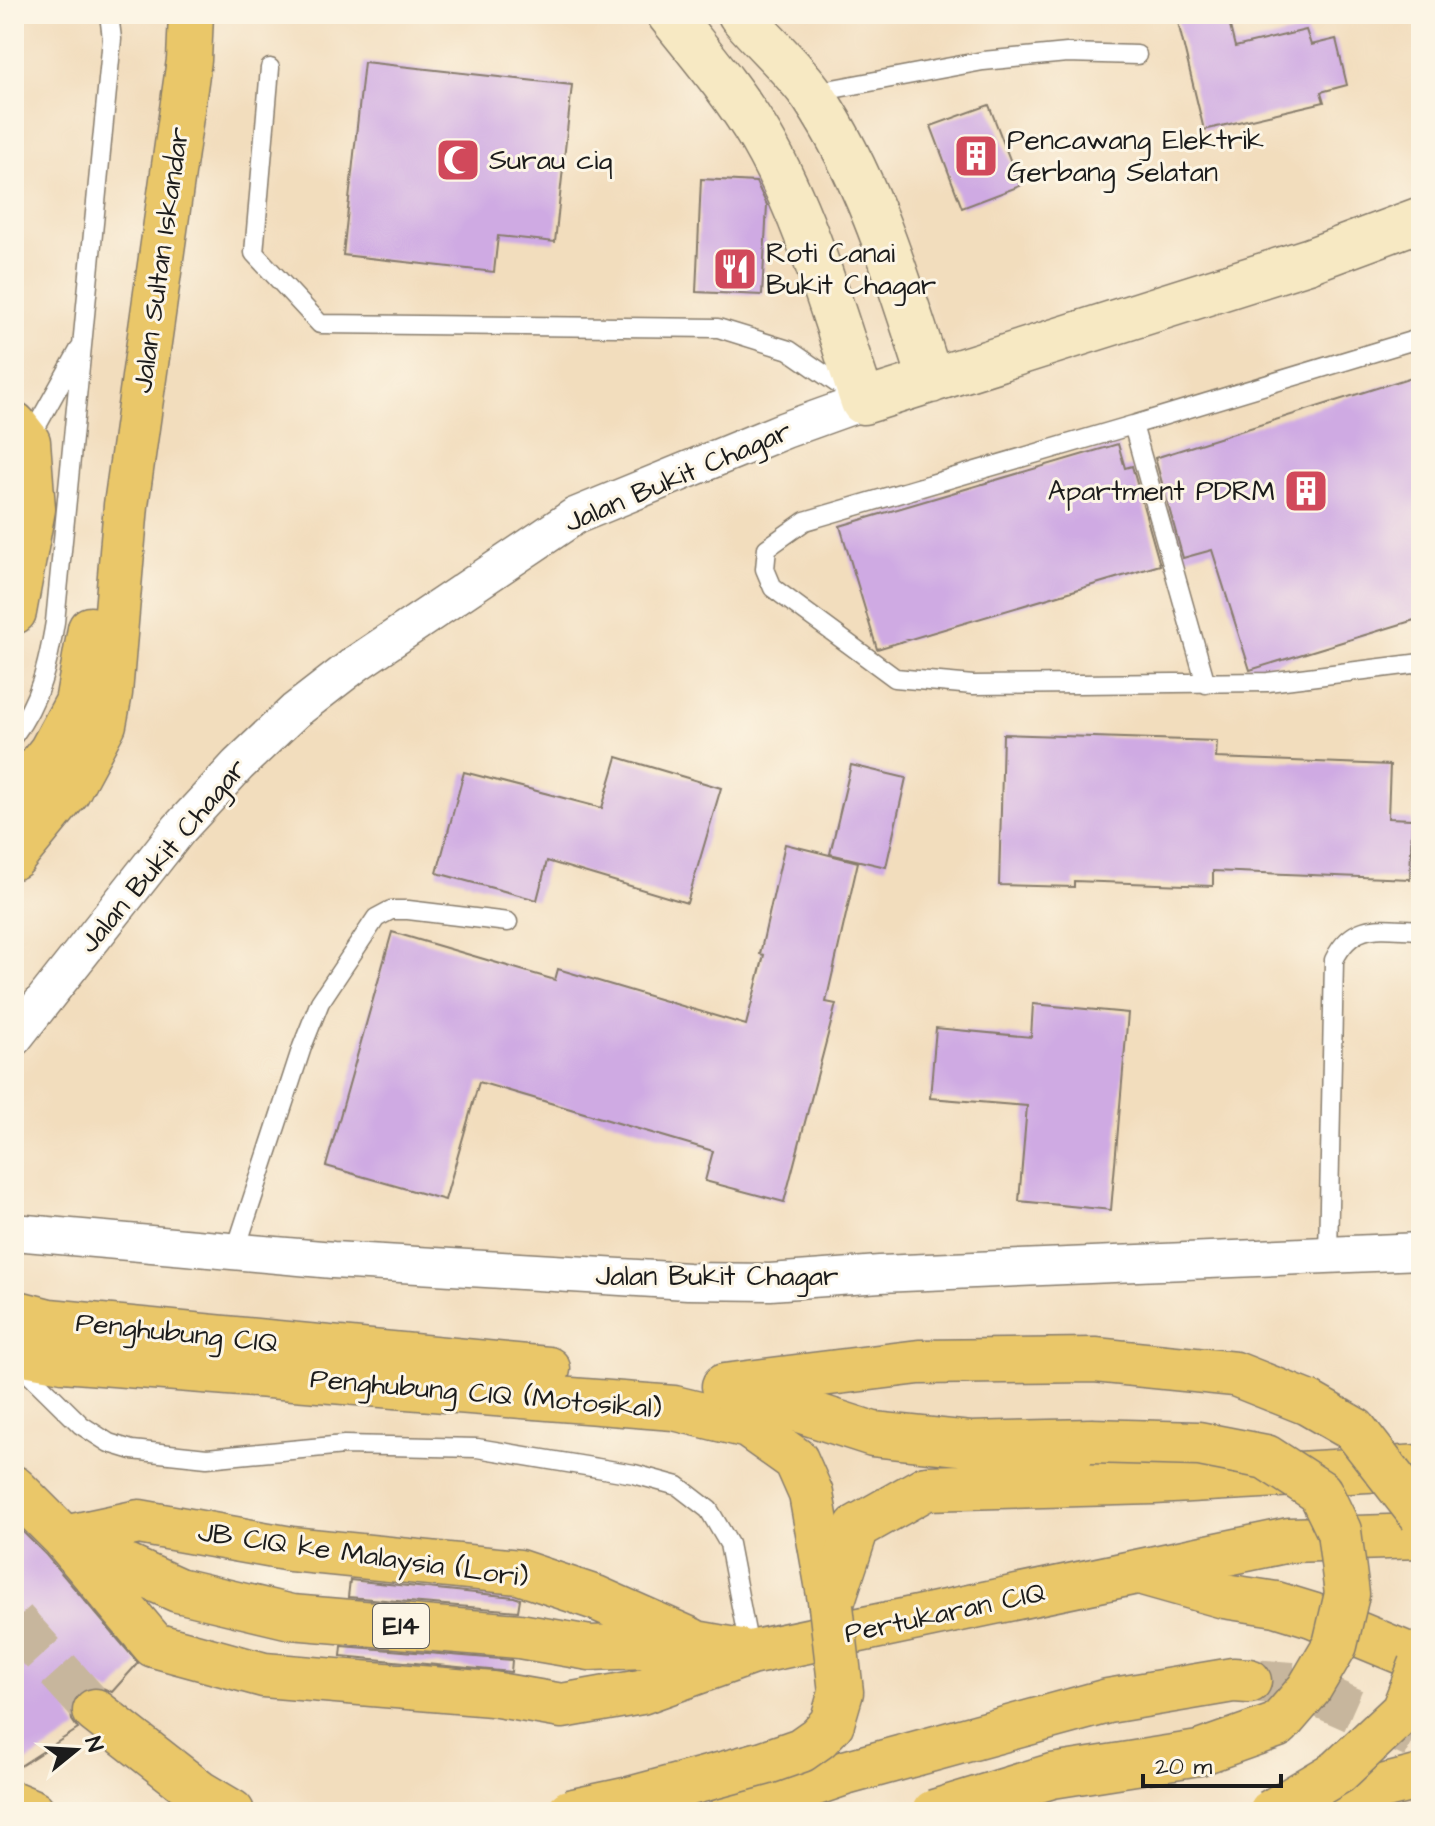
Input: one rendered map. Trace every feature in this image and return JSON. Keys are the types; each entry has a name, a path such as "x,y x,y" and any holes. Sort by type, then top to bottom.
{"main road":[{"path":"173,14 189,60"},
{"name":"Jalan Sultan Iskandar","path":"126,505 189,60 191,14"},
{"path":"669,14 711,66 761,138 799,217 863,402"},
{"path":"740,14 811,93 848,155 880,225 931,381"},
{"name":"Jalan Bukit Chagar","path":"863,402 1308,261 1421,219"},
{"path":"14,612 33,509 21,433"},
{"path":"14,798 51,751 77,703 97,577 126,505"},
{"path":"14,857 68,791 104,724 110,693 126,505"},
{"name":"Penghubung CIQ","path":"14,1312 254,1358 724,1386"},
{"name":"Penghubung CIQ (Motosikal)","path":"14,1351 63,1360 254,1358 674,1408 748,1426 796,1460 811,1494 831,1606 841,1692 832,1723 801,1750 764,1763 569,1812"},
{"path":"724,1386 919,1362 1095,1360 1235,1374 1308,1403 1355,1430 1421,1515"},
{"path":"724,1386 873,1434 970,1444 1091,1441 1199,1444 1266,1457 1320,1492 1339,1531 1347,1594 1335,1645 1309,1689 1278,1725 1199,1753 1052,1776 934,1812"},
{"path":"831,1606 857,1527 926,1488 1154,1482 1421,1467"},
{"name":"JB CIQ ke Malaysia (Lori)","path":"14,1488 64,1538 154,1645 264,1675 492,1694 562,1706 641,1692 750,1653"},
{"name":"JB CIQ ke Malaysia (Lori)","path":"64,1538 139,1522 291,1549 519,1572 596,1598 701,1644"},
{"name":"Pertukaran CIQ","path":"750,1653 1289,1540 1421,1536"},
{"name":"JB CIQ ke Malaysia (Lori)","path":"64,1538 178,1590 291,1617 519,1636 590,1648 701,1644 750,1653"},
{"path":"1139,1572 1224,1596 1276,1604 1312,1615 1421,1663 1403,1711 1338,1772 1271,1812"},
{"path":"732,1812 845,1773 1108,1701 1233,1680 1249,1681"},
{"path":"187,1812 95,1711 200,1793 232,1812"},
{"path":"1285,1812 1421,1777"},
{"path":"14,1804 33,1812"}],"street":[{"name":"Jalan Bukit Chagar","path":"14,1038 188,818 295,711 357,663 575,516 785,430 863,402"},
{"name":"Jalan Bukit Chagar","path":"14,1232 235,1252 672,1280 756,1282 1421,1251"}],"lane":[{"path":"14,735 28,717 45,676 55,622 112,39 109,14"},
{"path":"811,93 983,61 1067,53 1137,55"},
{"path":"270,68 254,253 320,324 718,328 789,350 863,402"},
{"path":"1421,338 805,521 767,548 765,569 773,588 895,678 973,685 1206,684 1268,682 1421,663"},
{"path":"21,433 82,345"},
{"path":"1133,425 1206,684"},
{"path":"235,1252 302,1047 320,1002 376,918 391,910 408,910 508,922"},
{"path":"1328,1255 1334,960 1351,935 1368,928 1421,930"},
{"path":"14,1359 81,1425 109,1443 132,1450 207,1458 344,1445 477,1448 634,1474 678,1486 709,1510 729,1544 750,1653"}],"building":[{"path":"1176,14 1227,14 1235,47 1306,30 1311,45 1336,39 1347,85 1321,92 1324,102 1204,130"},
{"name":"Surau ciq","path":"364,62 572,85 555,242 498,236 494,272 343,255"},
{"name":"Pencawang Elektrik Gerbang Selatan","path":"989,105 1020,186 962,208 931,126"},
{"path":"701,179 756,182 767,205 762,295 696,292"},
{"name":"Apartment PDRM","path":"1421,374 1421,618 1250,670 1212,550 1183,558 1155,458"},
{"path":"1118,444 1125,468 1132,466 1160,565 877,649 840,526"},
{"path":"1003,734 1217,741 1216,758 1390,765 1388,818 1412,819 1410,879 1213,871 1213,886 1074,881 1074,887 999,885"},
{"path":"617,757 721,788 687,903 547,861 537,900 437,873 464,772 602,808"},
{"path":"851,765 906,778 886,867 830,854"},
{"path":"785,844 858,862 826,1002 836,1004 784,1202 705,1181 713,1151 479,1082 445,1200 326,1166 392,932 555,980 558,969 746,1025 764,955 760,954"},
{"path":"1033,1004 1128,1013 1111,1210 1019,1201 1027,1106 930,1098 936,1028 1031,1037"},
{"path":"14,1523 46,1555 138,1663 112,1692 98,1686 85,1688 76,1695 70,1708 72,1720 78,1729 14,1770"},
{"path":"350,1580 520,1599 518,1611 348,1597"},
{"path":"342,1646 512,1660 511,1672 341,1656"}],"tunnel":[{"path":"14,1621 95,1711"},
{"path":"1249,1681 1294,1684 1421,1740"}],"place":[{"name":"Pencawang Elektrik Gerbang Selatan","path":"976,156"},
{"name":"Surau ciq","path":"458,160"},
{"name":"Roti Canai Bukit Chagar","path":"735,269"},
{"name":"Apartment PDRM","path":"1306,491"}]}
